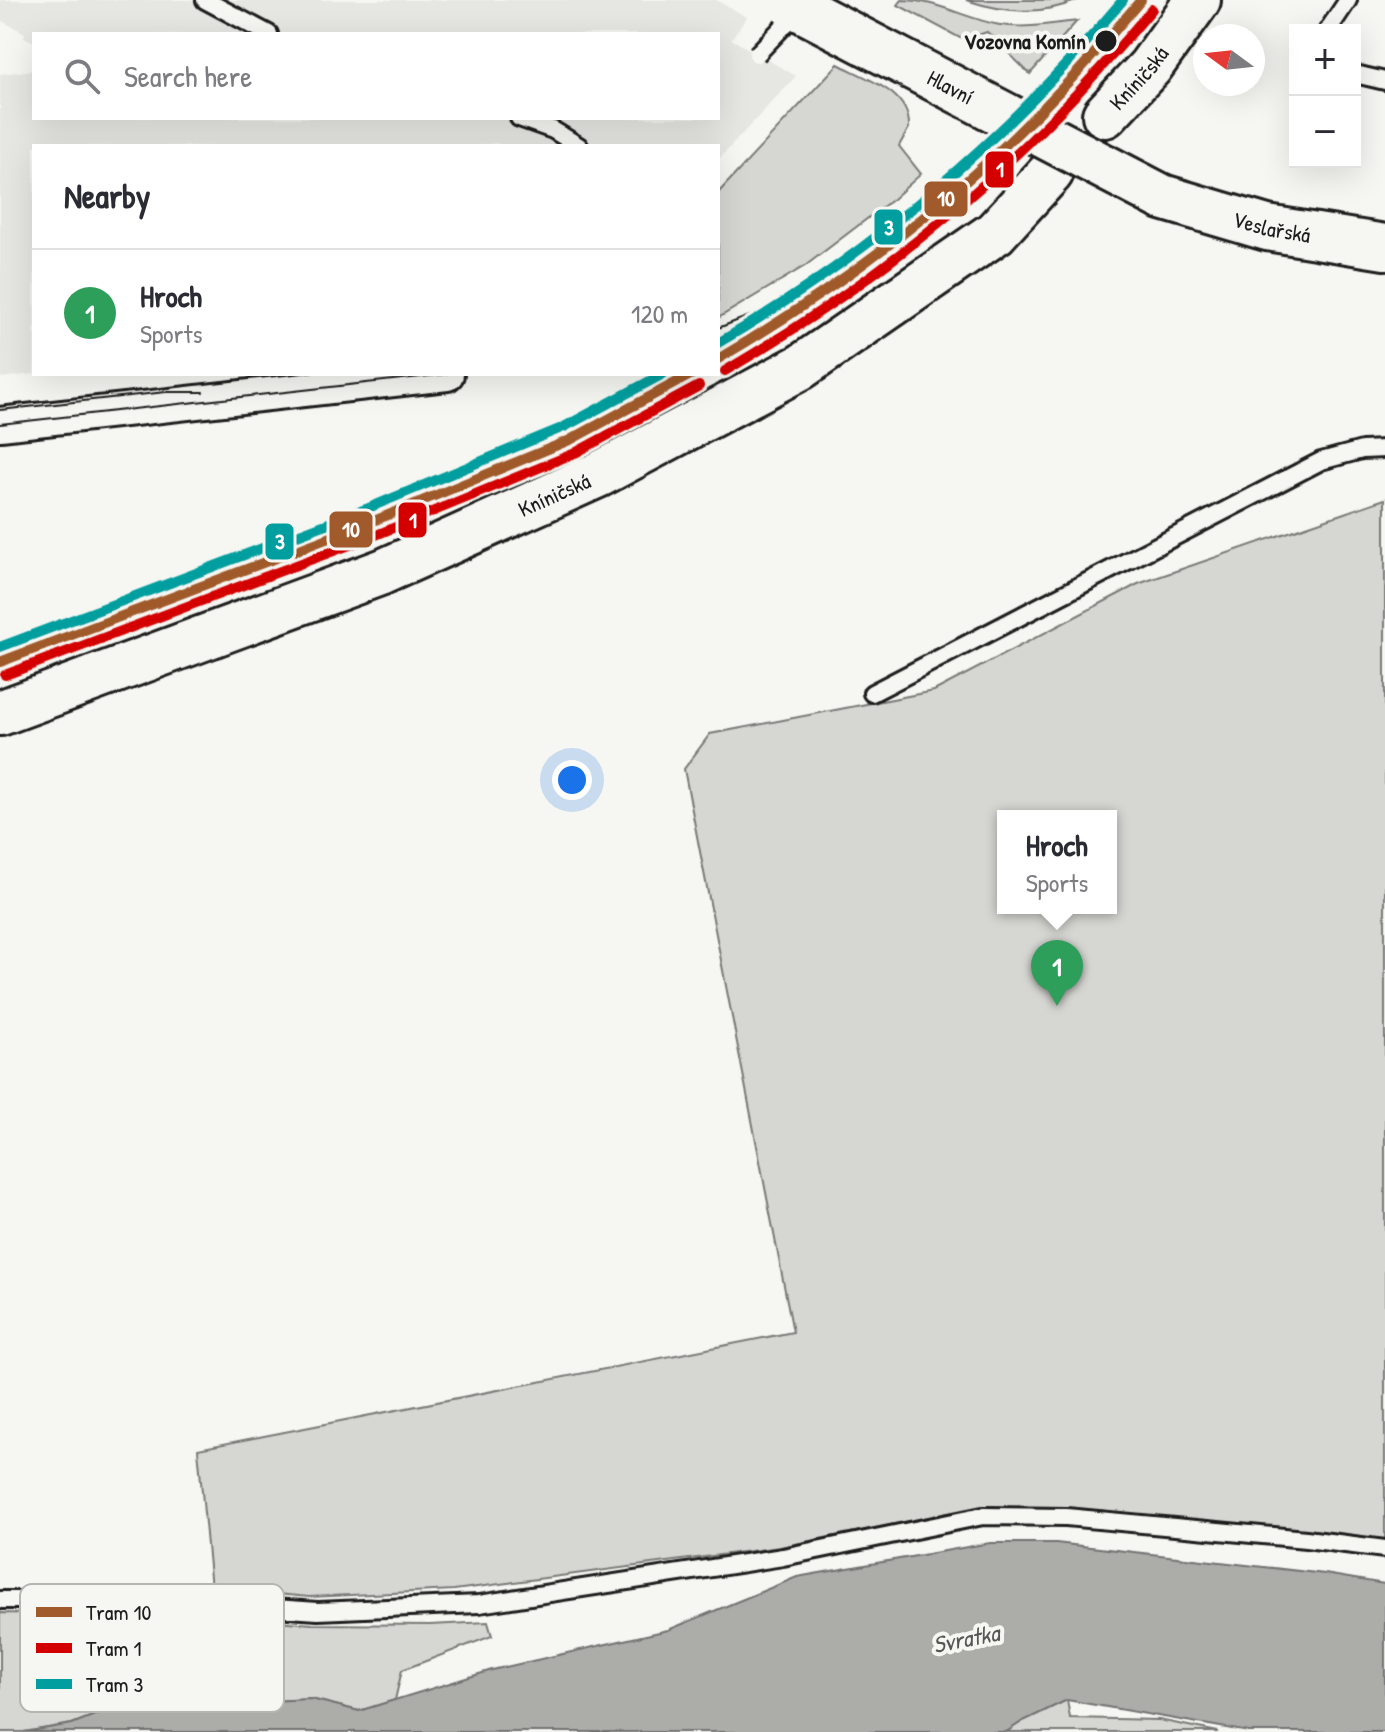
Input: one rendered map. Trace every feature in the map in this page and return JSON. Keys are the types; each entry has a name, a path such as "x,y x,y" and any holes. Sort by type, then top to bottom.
{"main road":[{"name":"Kníničská","path":"1105,115 1150,67 1198,0"},
{"name":"Hlavní","path":"792,5 1162,197"},
{"name":"Kníničská","path":"0,713 382,572 598,475 801,367 995,233 1051,172"},
{"name":"Veslařská","path":"1162,197 1267,228 1385,247"}],"street":[{"path":"0,424 429,376"}],"lane":[{"path":"205,0 265,32"},
{"path":"1332,24 1348,0"},
{"path":"757,54 792,5"},
{"path":"1361,75 1385,81"},
{"path":"522,120 553,138 572,144"},
{"path":"872,693 1321,461 1362,450 1385,449"},
{"path":"284,1609 318,1611 479,1604 783,1557 983,1516 1066,1517 1385,1549"}],"shaded area":[{"path":"0,0 716,0 747,17 731,39 796,76 720,158 720,144 32,144 32,374 0,378 0,74 32,70 32,120 720,120 720,32 32,32 32,41 24,37 25,33 0,20"},
{"path":"902,0 927,3 1000,25 1029,26 1077,21 1030,74 987,32 960,38 898,5"},
{"path":"966,0 1077,0 1050,8 1022,10"},
{"path":"838,64 895,96 908,115 909,128 899,146 921,174 805,266 720,317 720,191"},
{"path":"1385,499 1385,1543 1102,1513 984,1506 780,1547 454,1590 309,1597 284,1595 284,1584 211,1584 198,1449 793,1332 684,769 710,734 934,691 1138,584"},
{"path":"0,1613 20,1613 20,1712 102,1712 72,1724 24,1732 0,1732"},
{"path":"284,1622 430,1625 488,1622 492,1636 402,1670 395,1700 359,1711 311,1699 284,1700"},
{"path":"1067,1700 1070,1718 1159,1720 1218,1732 1006,1732"}],"water":[{"name":"Svratka","path":"990,1543 1056,1543 1325,1574 1385,1584 1385,1732 1249,1732 1067,1700 1006,1732 24,1732 72,1724 102,1712 284,1712 284,1700 311,1699 359,1711 492,1670 668,1630 797,1577"}],"tram line":[{"name":"3","path":"720,342 831,270 936,189 1033,99 1123,0"},
{"name":"10","path":"720,358 838,282 946,199 1046,106 1141,0"},
{"name":"1","path":"725,371 846,294 955,210 1056,116 1152,9"},
{"path":"720,327 752,315 840,267"},
{"path":"0,424 429,376"},
{"name":"3","path":"0,647 366,509 564,427 659,376"},
{"name":"10","path":"0,662 371,522 570,440 688,376"},
{"name":"1","path":"5,675 376,535 575,453 699,386"},
{"path":"0,410 166,392 203,392"}],"place":[{"name":"Vozovna Komín","path":"1106,41"},
{"name":"Hroch","path":"1057,1006"}]}
